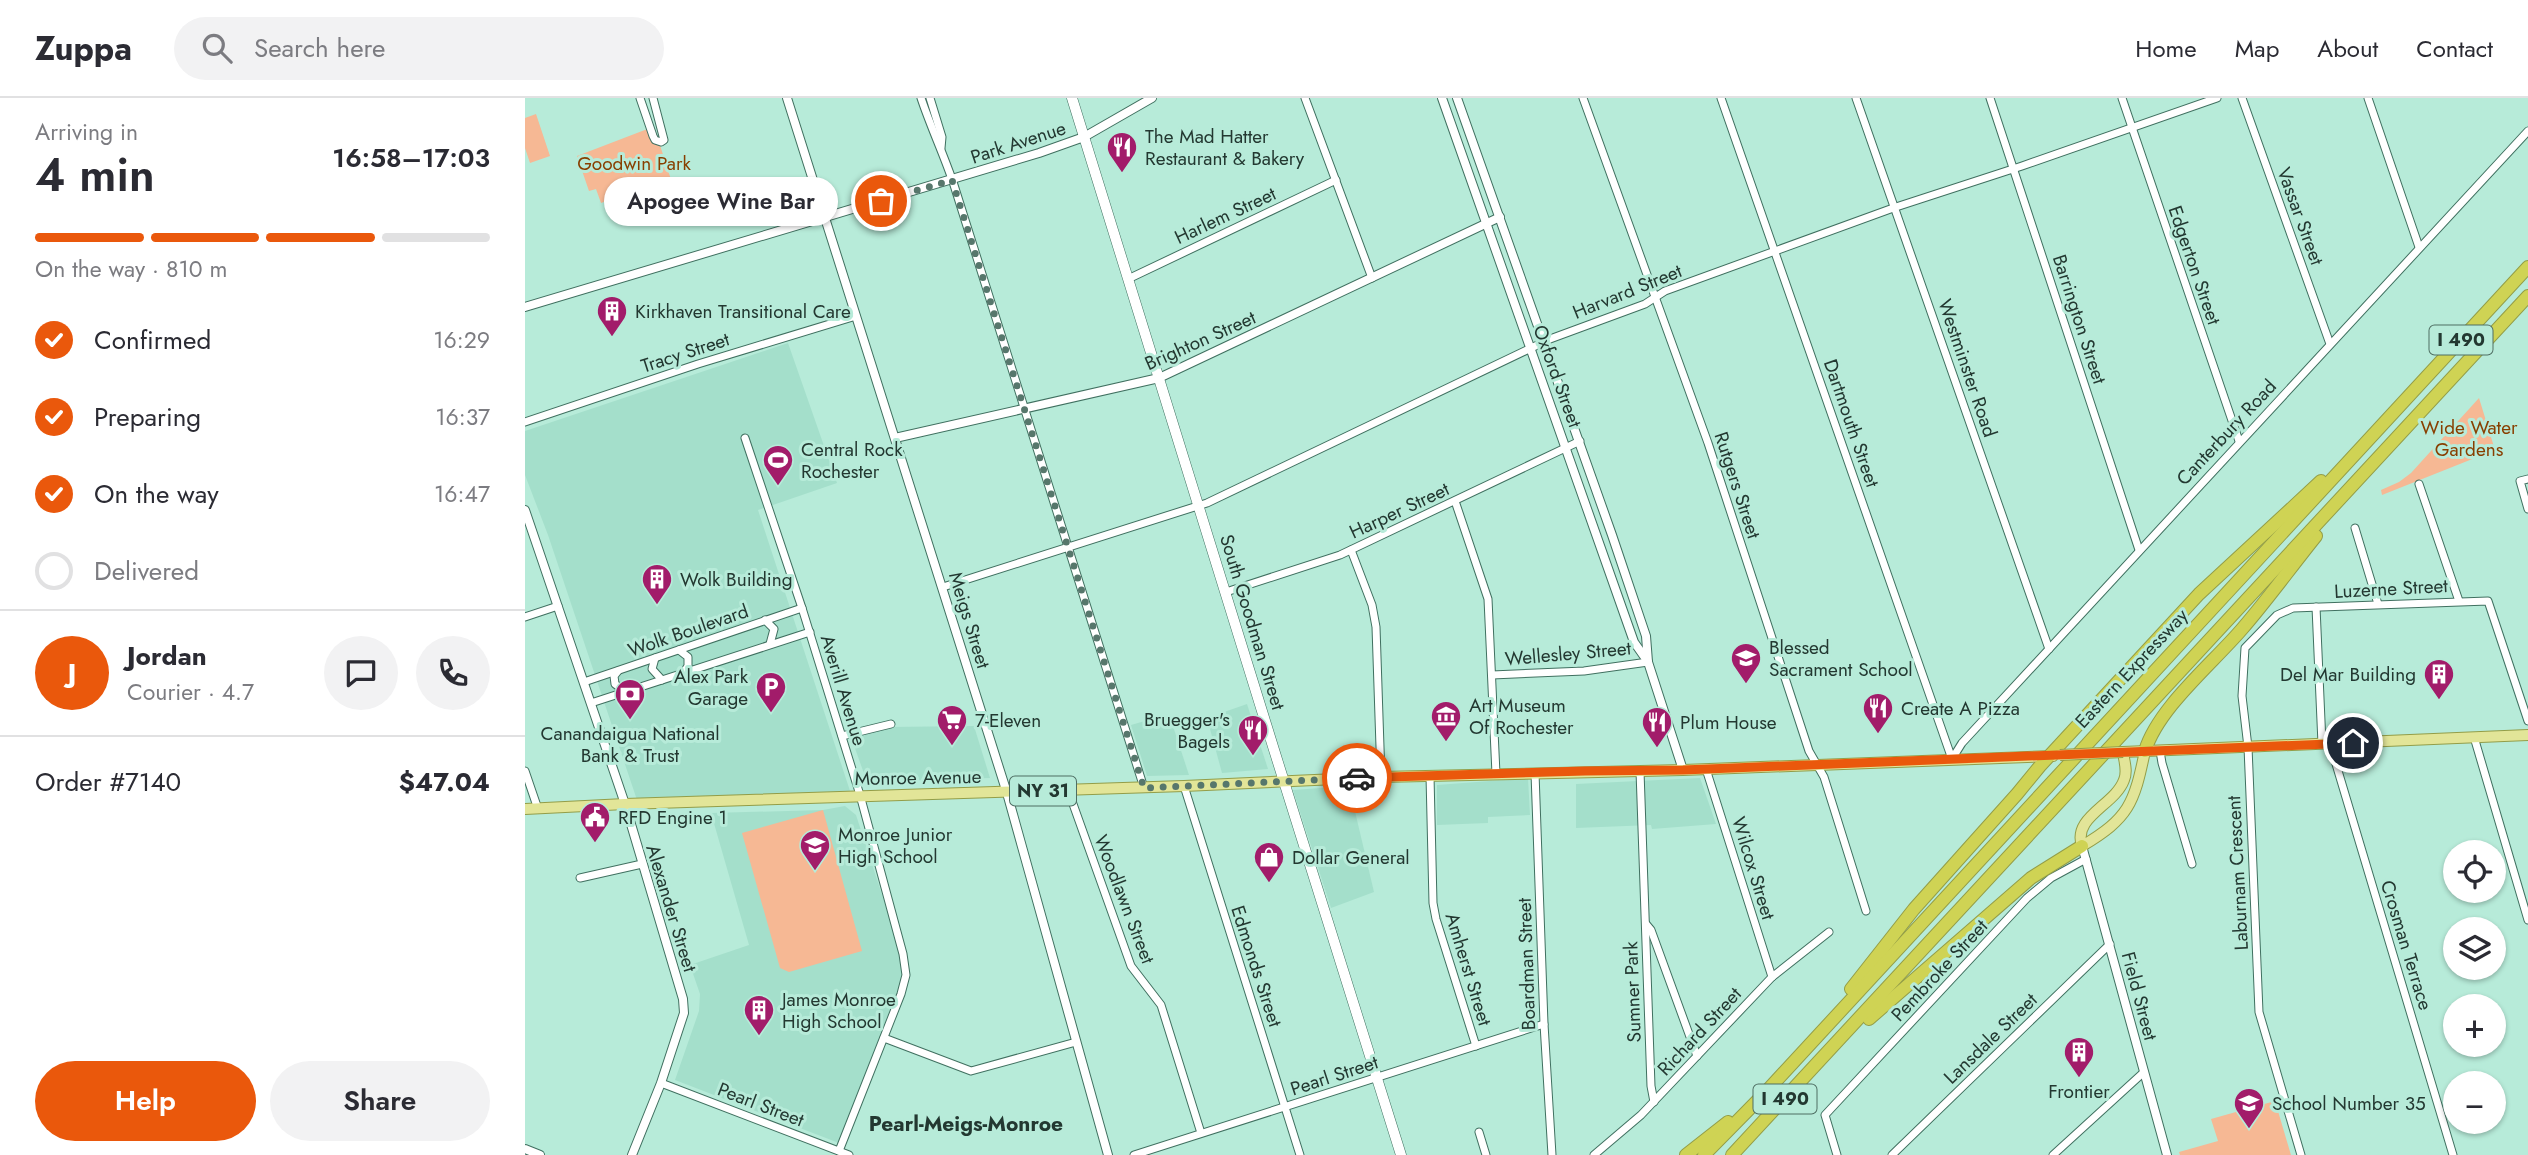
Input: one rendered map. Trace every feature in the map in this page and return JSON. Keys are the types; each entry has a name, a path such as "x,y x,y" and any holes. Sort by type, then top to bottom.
{"highway":[{"name":"Eastern Expressway","path":"1704,1155 1764,1094 2528,267"},
{"name":"Eastern Expressway","path":"1733,1155 2528,296"},
{"path":"2495,332 2528,302"},
{"path":"1804,1050 1902,923 2204,590 2394,413"},
{"path":"2145,751 2152,733 2164,715 2253,616 2373,463"},
{"path":"1821,1060 2026,882 2082,846"},
{"path":"1686,1155 1764,1094"}],"main road":[{"name":"South Goodman Street","path":"1072,98 1401,1155"},
{"name":"Monroe Avenue","path":"525,809 860,795 1144,788 1430,775 1683,770 2528,735"},
{"path":"2123,752 2126,776 2123,783 2109,802 2083,825 2079,835 2082,846 2112,827 2127,810 2136,792 2145,751"}],"street":[{"path":"640,98 653,136 661,142 664,133 653,98"},
{"name":"Meigs Street","path":"787,98 1007,793 1108,1155"},
{"path":"921,98 952,180 1144,788"},
{"path":"930,98 942,136 941,149"},
{"name":"Park Avenue","path":"525,307 952,180 1084,137 1152,98"},
{"path":"1305,98 1372,278"},
{"name":"Oxford Street","path":"1442,98 1634,642 1648,662"},
{"name":"Oxford Street","path":"1457,98 1545,341 1646,636 1648,662 1683,770"},
{"name":"Rutgers Street","path":"1583,98 1708,443 1809,751 1824,777 1866,911"},
{"name":"Dartmouth Street","path":"1721,98 1952,759"},
{"name":"Westminster Road","path":"1856,98 2049,649"},
{"name":"Barrington Street","path":"1990,98 2139,550"},
{"name":"Edgerton Street","path":"2122,98 2239,441"},
{"name":"Harvard Street","path":"943,586 1200,506 1545,341 1896,207 2217,98"},
{"name":"Vassar Street","path":"2242,98 2330,344"},
{"path":"2368,98 2419,247"},
{"name":"Canterbury Road","path":"1952,759 1962,743 2139,550 2528,131"},
{"name":"Harlem Street","path":"1128,278 1336,180"},
{"name":"Brighton Street","path":"895,438 1159,378 1500,217"},
{"name":"Tracy Street","path":"525,422 698,364 856,316"},
{"name":"Averill Avenue","path":"745,439 803,608 860,795 901,946 906,975 884,1038 837,1152"},
{"name":"Harper Street","path":"1226,592 1351,550 1580,441"},
{"path":"2524,480 2528,509"},
{"path":"2419,484 2459,601"},
{"path":"1455,501 1488,599 1496,774"},
{"name":"Alexander Street","path":"525,510 625,804 684,1006 661,1083 632,1155"},
{"path":"2355,528 2378,604"},
{"path":"1351,550 1372,605 1376,627 1381,777"},
{"name":"Luzerne Street","path":"2293,608 2485,600 2490,603 2528,721"},
{"path":"525,617 558,606"},
{"name":"Crosman Terrace","path":"2316,607 2326,744 2453,1155"},
{"name":"Wolk Boulevard","path":"584,682 803,608"},
{"name":"Laburnam Crescent","path":"2293,608 2277,615 2245,649 2243,706 2248,747 2259,1012 2301,1155"},
{"path":"765,620 775,629 770,645"},
{"name":"Wolk Boulevard","path":"591,703 810,632"},
{"path":"679,650 688,657 688,666 684,673"},
{"path":"656,657 652,669 662,680"},
{"name":"Wellesley Street","path":"1492,675 1584,671 1648,662"},
{"path":"618,670 614,676 615,684 626,692"},
{"path":"842,736 891,724"},
{"path":"2474,737 2528,920"},
{"path":"2160,751 2192,864"},
{"name":"Wilcox Street","path":"1706,769 1772,977"},
{"name":"Sumner Park","path":"1640,771 1651,1086 1654,1102"},
{"path":"525,772 538,809"},
{"name":"Boardman Street","path":"1535,773 1544,1024 1552,1155"},
{"name":"Amherst Street","path":"1430,775 1434,912 1476,1046"},
{"name":"Edmonds Street","path":"1184,786 1300,1155"},
{"name":"Woodlawn Street","path":"1068,790 1131,966 1161,1005 1201,1133"},
{"name":"Field Street","path":"2082,846 2167,1155"},
{"name":"Pembroke Street","path":"1837,1155 1825,1115 2027,898 2052,878 2086,859"},
{"path":"580,878 642,863"},
{"name":"Sumner Park","path":"1646,923 1651,930 1697,1056"},
{"name":"Richard Street","path":"1594,1155 1654,1102 1772,977 1829,932"},
{"name":"Lansdale Street","path":"1892,1155 2110,944"},
{"name":"Pearl Street","path":"1134,1155 1544,1024"},
{"path":"884,1038 971,1071 1076,1042"},
{"path":"2053,1155 2144,1072"},
{"name":"Pearl Street","path":"661,1083 849,1155"},
{"path":"1479,1132 1486,1155"},
{"path":"525,1149 540,1155"}],"shaded area":[{"path":"788,343 837,483 758,510 851,794 638,803 548,535 525,475 525,431"},
{"path":"1247,704 1268,769 1222,773 1207,718"},
{"path":"1169,714 1189,775 1147,776 1131,725"},
{"path":"974,726 990,778 867,782 851,737 888,727"},
{"path":"1528,778 1530,815 1488,817 1488,823 1437,825 1437,785"},
{"path":"1700,778 1716,824 1652,829 1651,825 1576,828 1576,784"},
{"path":"1349,786 1374,892 1331,908 1293,790"},
{"path":"845,806 856,815 903,967 901,981 839,1143 675,1080 699,1011 700,994 690,965 749,945 711,813 823,810"}],"green space":[{"path":"536,114 550,156 530,163 525,148 525,118"},
{"name":"Goodwin Park","path":"650,128 659,142 673,186 663,189 654,184 601,203 596,189 589,191 577,156"},
{"name":"Wide Water Gardens","path":"2479,398 2495,450 2382,495 2381,490 2411,473"},
{"path":"823,810 862,951 789,972 780,968 742,833"},
{"name":"School Number 35","path":"2275,1101 2291,1155 2180,1155 2179,1152 2218,1141 2211,1119"}],"way so far":[{"path":"881,201 952,180 1144,788 1357,778"}],"place":[{"name":"The Mad Hatter Restaurant & Bakery","path":"1122,174"},
{"name":"Apogee Wine Bar","path":"881,201"},
{"name":"Kirkhaven Transitional Care","path":"612,338"},
{"name":"Central Rock Rochester","path":"778,487"},
{"name":"Wolk Building","path":"657,606"},
{"name":"Blessed Sacrament School","path":"1746,685"},
{"name":"Del Mar Building","path":"2439,701"},
{"name":"Alex Park Garage","path":"771,714"},
{"name":"Canandaigua National Bank & Trust","path":"630,721"},
{"name":"Create A Pizza","path":"1878,735"},
{"name":"Art Museum Of Rochester","path":"1446,743"},
{"name":"7-Eleven","path":"952,747"},
{"name":"Plum House","path":"1657,749"},
{"name":"Bruegger's Bagels","path":"1253,757"},
{"name":"RFD Engine 1","path":"595,844"},
{"name":"Monroe Junior High School","path":"815,872"},
{"name":"Dollar General","path":"1269,884"},
{"name":"James Monroe High School","path":"759,1037"},
{"name":"Frontier","path":"2079,1079"},
{"name":"School Number 35","path":"2249,1130"}],"district":[{"name":"Pearl-Meigs-Monroe","path":"966,1124"}],"route":[{"path":"1357,778 1683,770 2353,743"}]}
